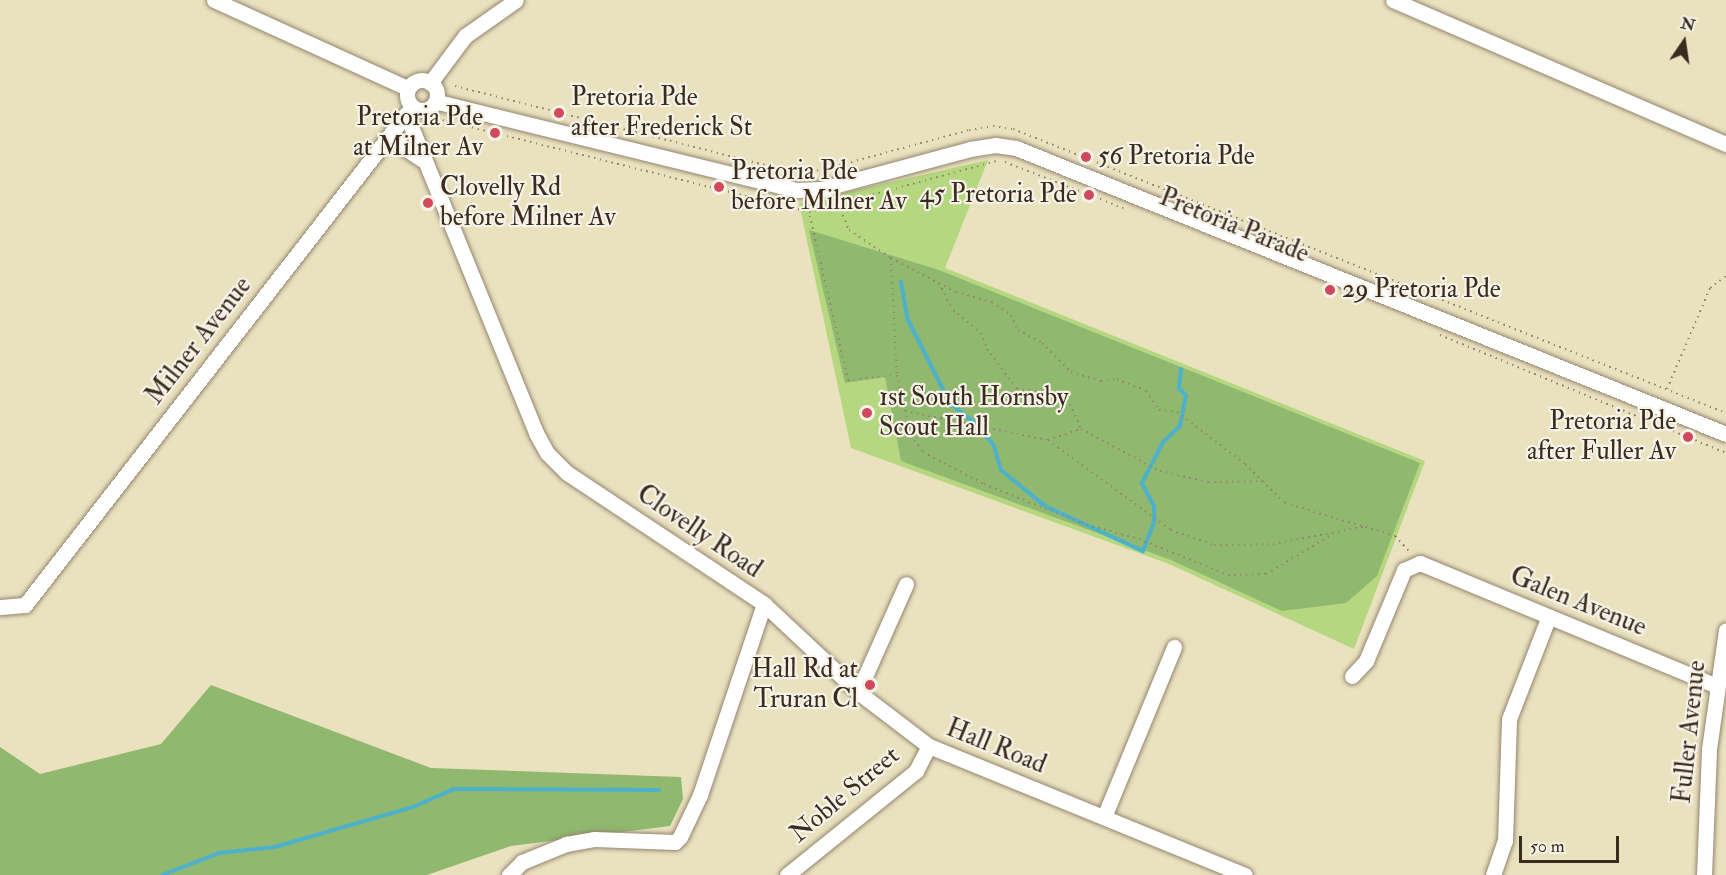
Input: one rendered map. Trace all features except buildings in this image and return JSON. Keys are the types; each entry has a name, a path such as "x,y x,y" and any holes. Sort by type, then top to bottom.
{"street":[{"path":"214,0 407,88"},
{"path":"429,83 465,36 516,0"},
{"path":"1393,0 1726,144"},
{"path":"414,83 429,83 439,90 438,102 423,109 409,110 405,96 407,88 414,83"},
{"name":"Pretoria Parade","path":"438,102 803,190 822,189 970,149 995,145 1016,148 1726,434"},
{"name":"Milner Avenue","path":"0,608 25,605 409,110"},
{"name":"Clovelly Road","path":"409,110 424,160 547,453 567,473 764,604 700,795 680,837 675,842 594,839 566,844 522,862 509,875"},
{"path":"388,137 424,160"},
{"path":"1352,676 1366,661 1404,570 1417,563"},
{"name":"Galen Avenue","path":"1417,563 1717,686"},
{"path":"858,692 906,584"},
{"name":"Hall Road","path":"764,604 858,692 929,746 1245,875"},
{"path":"1493,875 1505,841 1509,719 1549,616"},
{"name":"Fuller Avenue","path":"1704,875 1705,798 1717,686 1726,630"},
{"path":"1104,817 1174,647"},
{"name":"Noble Street","path":"787,875 916,771 929,746"}],"path":[{"name":"Pretoria Parade","path":"455,86 793,172 822,170 969,130 993,126 1013,129 1726,413"},
{"name":"Pretoria Parade","path":"431,117 809,212 1000,160 1133,212"},
{"path":"803,190 848,380 897,375"},
{"path":"838,204 849,230 891,258 939,282 992,302 1011,315 1018,330 1042,343 1071,372 1101,381 1117,379 1146,391 1160,410 1177,412 1245,464 1259,481 1285,503 1369,526 1395,536 1408,546 1417,563"},
{"path":"891,258 897,375 911,435 923,452 1081,523 1139,539 1228,575 1266,574 1333,534"},
{"path":"1667,389 1710,288 1726,276"},
{"path":"939,282 953,310 981,333 987,349 1017,389 1057,393 1070,404 1081,429 1160,471 1208,482 1259,481"},
{"path":"1430,332 1726,453"},
{"path":"906,411 1048,440 1171,530 1214,545 1273,544 1369,526"},
{"path":"1048,440 1081,429"}],"green space":[{"path":"988,160 945,268 1425,461 1354,649 1169,564 851,448 799,203"},
{"path":"809,230 939,270 1420,463 1377,576 1346,603 1282,611 1171,560 901,461 885,377 845,383"},
{"path":"211,685 431,768 681,777 683,799 670,826 511,846 427,875 0,875 0,747 40,774 161,744"}],"waterway":[{"path":"901,282 908,320 950,403 975,423 994,446 1001,470 1045,506 1143,551 1154,522 1154,506 1142,483 1163,442 1180,426 1186,396 1179,388 1181,369"},
{"path":"162,875 219,853 275,847 413,807 454,789 659,790"}],"place":[{"name":"Pretoria Pde after Frederick St","path":"559,113"},
{"name":"Pretoria Pde at Milner Av","path":"495,133"},
{"name":"56 Pretoria Pde","path":"1086,157"},
{"name":"Pretoria Pde before Milner Av","path":"719,187"},
{"name":"45 Pretoria Pde","path":"1089,195"},
{"name":"Clovelly Rd before Milner Av","path":"428,203"},
{"name":"29 Pretoria Pde","path":"1330,290"},
{"name":"1st South Hornsby Scout Hall","path":"867,413"},
{"name":"Pretoria Pde after Fuller Av","path":"1688,437"},
{"name":"Hall Rd at Truran Cl","path":"870,685"}]}
